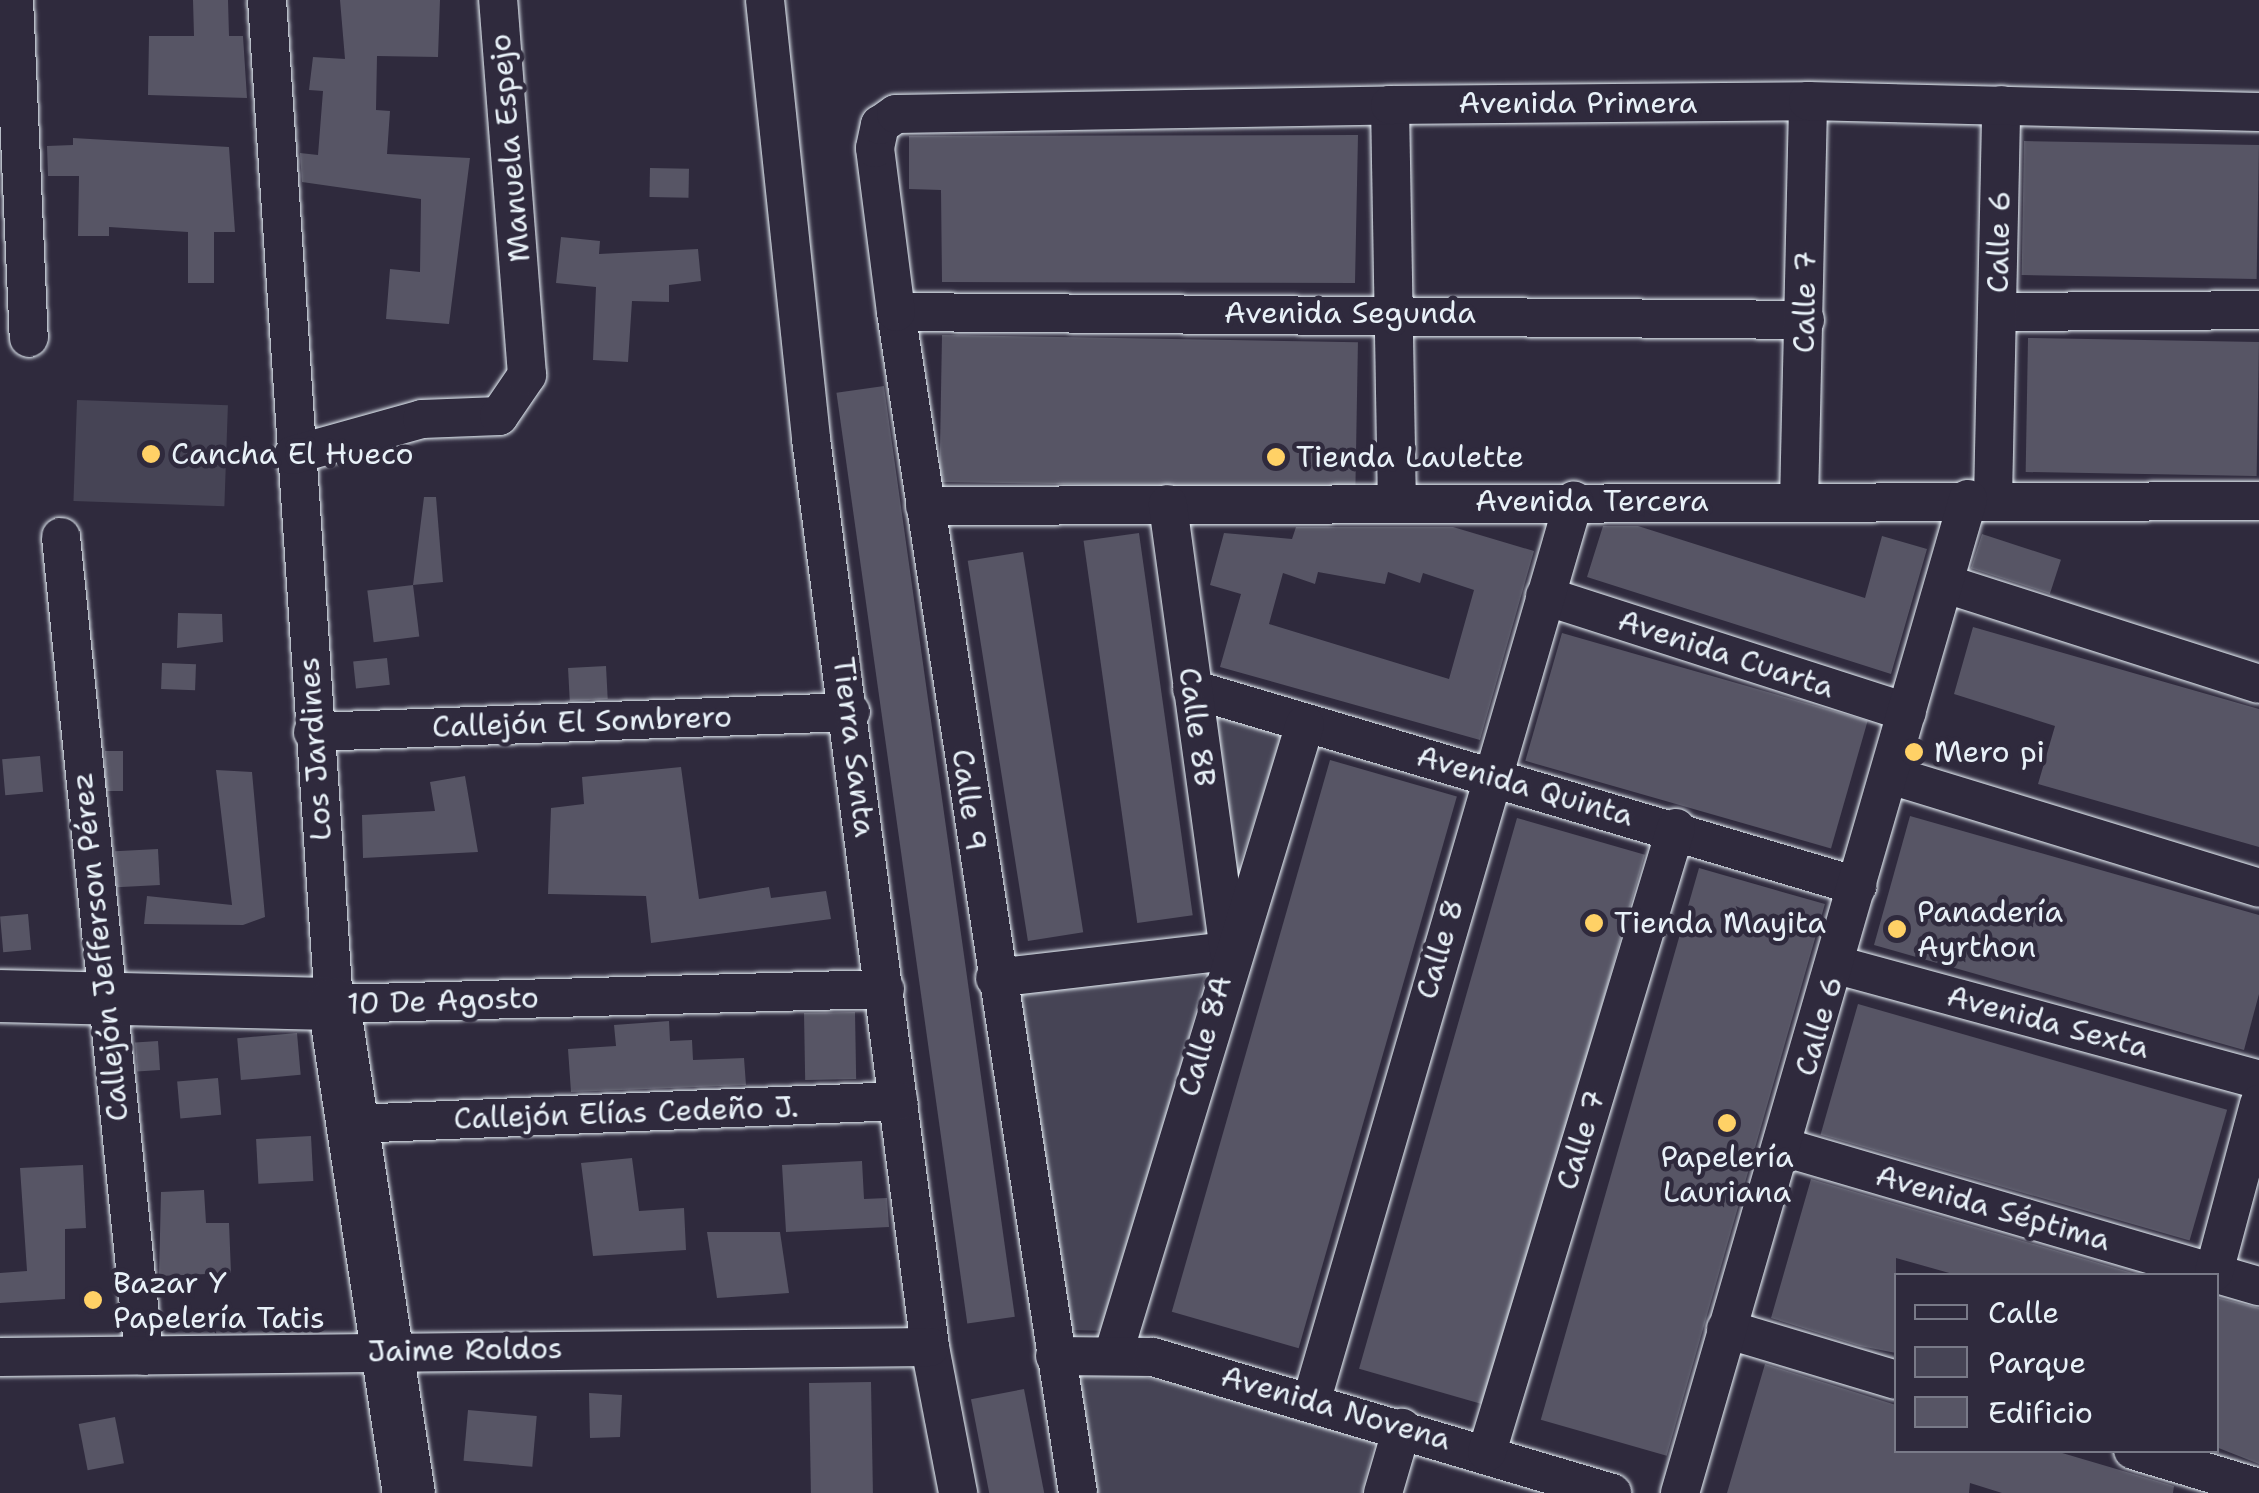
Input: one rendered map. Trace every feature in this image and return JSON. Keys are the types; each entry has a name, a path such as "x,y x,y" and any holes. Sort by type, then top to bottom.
{"street":[{"path":"14,0 29,338"},
{"name":"Los Jardines","path":"267,0 293,455 334,1004 409,1493"},
{"name":"Manuela Espejo","path":"293,455 422,419 498,416 528,375 498,0"},
{"name":"Tierra Santa","path":"765,0 811,439 851,712 930,1347 958,1493"},
{"name":"Avenida Primera","path":"896,114 1808,101 2259,112"},
{"name":"Calle 7","path":"1800,502 1808,101"},
{"path":"1390,104 1397,501"},
{"name":"Calle 6","path":"1680,1493 1837,965 1907,712 1980,500 1997,312 2001,105"},
{"name":"Calle 9","path":"896,114 880,125 875,148 896,312 995,978 1078,1493"},
{"path":"1997,312 2259,310"},
{"name":"Avenida Segunda","path":"896,312 1394,312 1805,320"},
{"name":"Avenida Tercera","path":"925,506 1574,500 2259,500"},
{"name":"Calle 8","path":"1312,1399 1488,778 1574,500"},
{"name":"Calle 8B","path":"1168,504 1229,950"},
{"name":"Callejón Jefferson Pérez","path":"60,537 103,999 144,1356"},
{"path":"1950,584 2259,684"},
{"name":"Avenida Cuarta","path":"1545,596 1907,712"},
{"name":"Avenida Quinta","path":"1192,689 1488,778 1676,828 1857,886"},
{"name":"Callejón El Sombrero","path":"313,732 851,712"},
{"name":"Calle 8A","path":"1114,1352 1229,950 1305,724"},
{"path":"1890,775 2259,888"},
{"name":"Calle 7","path":"1486,1452 1676,828"},
{"path":"995,978 1229,950"},
{"name":"Avenida Sexta","path":"1837,965 2259,1080"},
{"name":"10 De Agosto","path":"0,996 334,1004 885,989"},
{"name":"Callejón Elías Cedeño J.","path":"353,1124 899,1101"},
{"path":"2214,1272 2259,1104"},
{"name":"Avenida Séptima","path":"1784,1147 2217,1273"},
{"name":"Avenida Séptima","path":"2219,1274 2259,1286"},
{"path":"1726,1328 1894,1379"},
{"name":"Jaime Roldos","path":"0,1357 930,1347"},
{"name":"Avenida Novena","path":"1055,1356 1114,1352 1312,1399 1598,1491"},
{"path":"1383,1493 1402,1428"},
{"path":"2143,1453 2259,1488"}],"green space":[{"name":"Cancha El Hueco","path":"77,400 228,405 224,506 73,501"},
{"path":"1213,712 1284,733 1234,881"},
{"path":"1205,975 1112,1331 1069,1330 1014,991"},
{"path":"1120,1371 1376,1434 1362,1493 1094,1493 1072,1376"}],"building":[{"path":"193,0 228,0 229,36 243,36 247,98 148,95 149,36 194,36"},
{"path":"340,0 440,0 438,57 377,56 376,110 390,111 387,154 470,158 449,324 386,319 390,269 420,272 421,199 302,182 300,153 318,155 323,91 309,90 313,57 345,59"},
{"path":"1358,135 1355,283 942,282 941,190 909,189 909,136"},
{"path":"73,138 229,147 235,232 214,232 214,283 188,283 188,232 109,227 109,236 78,236 79,176 48,176 47,146 73,145"},
{"path":"2024,141 2259,145 2257,279 2022,275"},
{"path":"650,168 689,169 688,198 649,197"},
{"path":"561,237 600,241 599,254 698,249 701,281 669,285 669,302 632,301 628,362 593,360 596,287 556,283"},
{"path":"942,335 1358,342 1355,489 939,482"},
{"path":"2028,338 2259,342 2257,476 2026,472"},
{"path":"884,386 1015,1317 967,1324 836,393"},
{"path":"424,497 436,497 443,582 413,585"},
{"path":"1603,526 1638,526 1865,598 1882,536 1927,549 1891,674 1587,577"},
{"path":"1296,527 1453,527 1534,551 1480,740 1220,667 1241,594 1210,585 1224,533 1292,539","holes":["1318,572 1385,584 1388,572 1420,583 1423,573 1474,590 1449,679 1269,624 1283,573 1315,584"]},
{"path":"1139,533 1193,915 1137,923 1084,541"},
{"path":"1982,534 2061,560 2050,594 1971,568"},
{"path":"1023,552 1083,932 1028,941 968,561"},
{"path":"413,585 419,637 374,642 367,591"},
{"path":"178,613 222,614 223,642 177,648"},
{"path":"1973,627 2259,709 2259,847 2038,784 2055,726 1954,694"},
{"path":"1562,633 1868,721 1831,849 1525,761"},
{"path":"387,658 390,685 356,688 353,662"},
{"path":"162,663 196,664 195,690 161,689"},
{"path":"606,666 608,699 570,701 568,668"},
{"path":"105,751 123,751 123,791 105,791"},
{"path":"40,756 43,792 5,795 2,759"},
{"path":"1330,760 1457,796 1299,1348 1172,1312"},
{"path":"681,767 699,899 769,887 771,898 826,891 831,919 651,943 646,896 548,894 551,808 584,804 582,777"},
{"path":"216,770 252,772 265,917 243,925 144,924 147,896 232,905"},
{"path":"465,776 478,852 363,858 362,815 435,811 430,782"},
{"path":"1910,816 2259,915 2259,994 2244,1050 1874,945"},
{"path":"1517,818 1645,855 1487,1405 1359,1369"},
{"path":"158,849 160,885 117,887 115,851"},
{"path":"1699,868 1825,904 1667,1456 1541,1420"},
{"path":"28,914 31,950 3,952 0,916"},
{"path":"1858,1004 2227,1110 2190,1241 1821,1135"},
{"path":"855,1012 856,1079 805,1080 804,1013"},
{"path":"669,1021 670,1041 692,1040 693,1060 744,1058 746,1085 571,1092 568,1049 616,1046 614,1025"},
{"path":"297,1033 301,1075 241,1080 237,1038"},
{"path":"158,1041 160,1070 137,1072 135,1043"},
{"path":"218,1078 221,1115 180,1118 177,1082"},
{"path":"311,1136 313,1181 258,1184 256,1139"},
{"path":"632,1158 639,1211 684,1208 686,1250 593,1256 581,1163"},
{"path":"862,1161 864,1199 887,1198 889,1227 786,1232 782,1165"},
{"path":"83,1165 86,1228 65,1229 65,1299 0,1303 0,1273 27,1271 20,1168"},
{"path":"1811,1179 2133,1273 1949,1273 1896,1258 1894,1353 1771,1318"},
{"path":"204,1190 206,1223 229,1223 231,1273 159,1276 161,1192"},
{"path":"707,1232 780,1232 789,1293 717,1298"},
{"path":"2219,1298 2259,1308 2259,1464 2219,1448"},
{"path":"1765,1364 1894,1404 1894,1453 2062,1453 2174,1486 2173,1493 2002,1493 1970,1483 1969,1493 1727,1493"},
{"path":"871,1382 873,1493 811,1493 809,1383"},
{"path":"1024,1389 1044,1493 989,1493 971,1399"},
{"path":"589,1393 622,1395 620,1437 590,1438"},
{"path":"468,1410 537,1416 532,1467 464,1461"},
{"path":"115,1417 124,1463 88,1470 79,1424"}],"place":[{"name":"Cancha El Hueco","path":"151,454"},
{"name":"Tienda Laulette","path":"1276,457"},
{"name":"Mero pi","path":"1914,752"},
{"name":"Tienda Mayita","path":"1594,923"},
{"name":"Panadería Ayrthon","path":"1897,929"},
{"name":"Papelería Lauriana","path":"1727,1123"},
{"name":"Bazar Y Papelería Tatis","path":"93,1300"}]}
